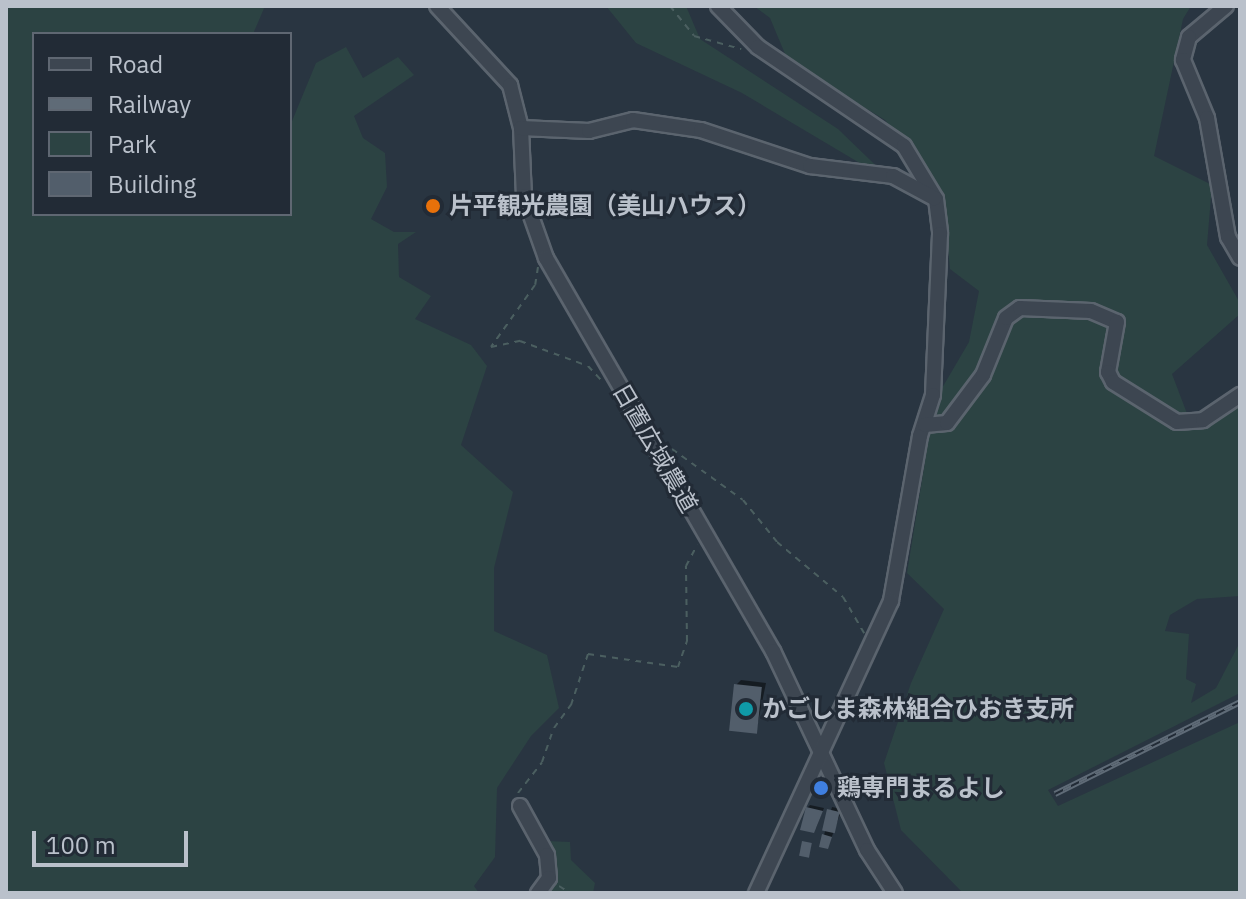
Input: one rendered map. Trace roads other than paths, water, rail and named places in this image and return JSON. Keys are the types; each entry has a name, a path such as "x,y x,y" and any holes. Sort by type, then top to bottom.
{"street":[{"name":"日置広域農道","path":"437,6 510,85 521,128 524,196 546,258 773,651 867,850 895,893"},
{"path":"718,6 758,47 904,146 936,199 937,326 933,395 897,578 872,648 756,893"},
{"path":"1226,6 1189,37 1183,53 1207,118 1240,258"},
{"path":"521,128 589,131 633,120 701,130 810,166 893,176 936,199"},
{"path":"925,425 947,423 983,375 1006,318 1020,308 1091,311 1117,322 1108,372 1113,382 1177,422 1203,420 1240,395"},
{"path":"520,806 547,855 549,878 538,893"}],"railway":[{"path":"1055,794 1240,702"}],"place":[{"name":"片平観光農園（美山ハウス）","path":"433,206"},
{"name":"かごしま森林組合ひおき支所","path":"746,709"},
{"name":"鶏専門まるよし","path":"821,788"}]}
